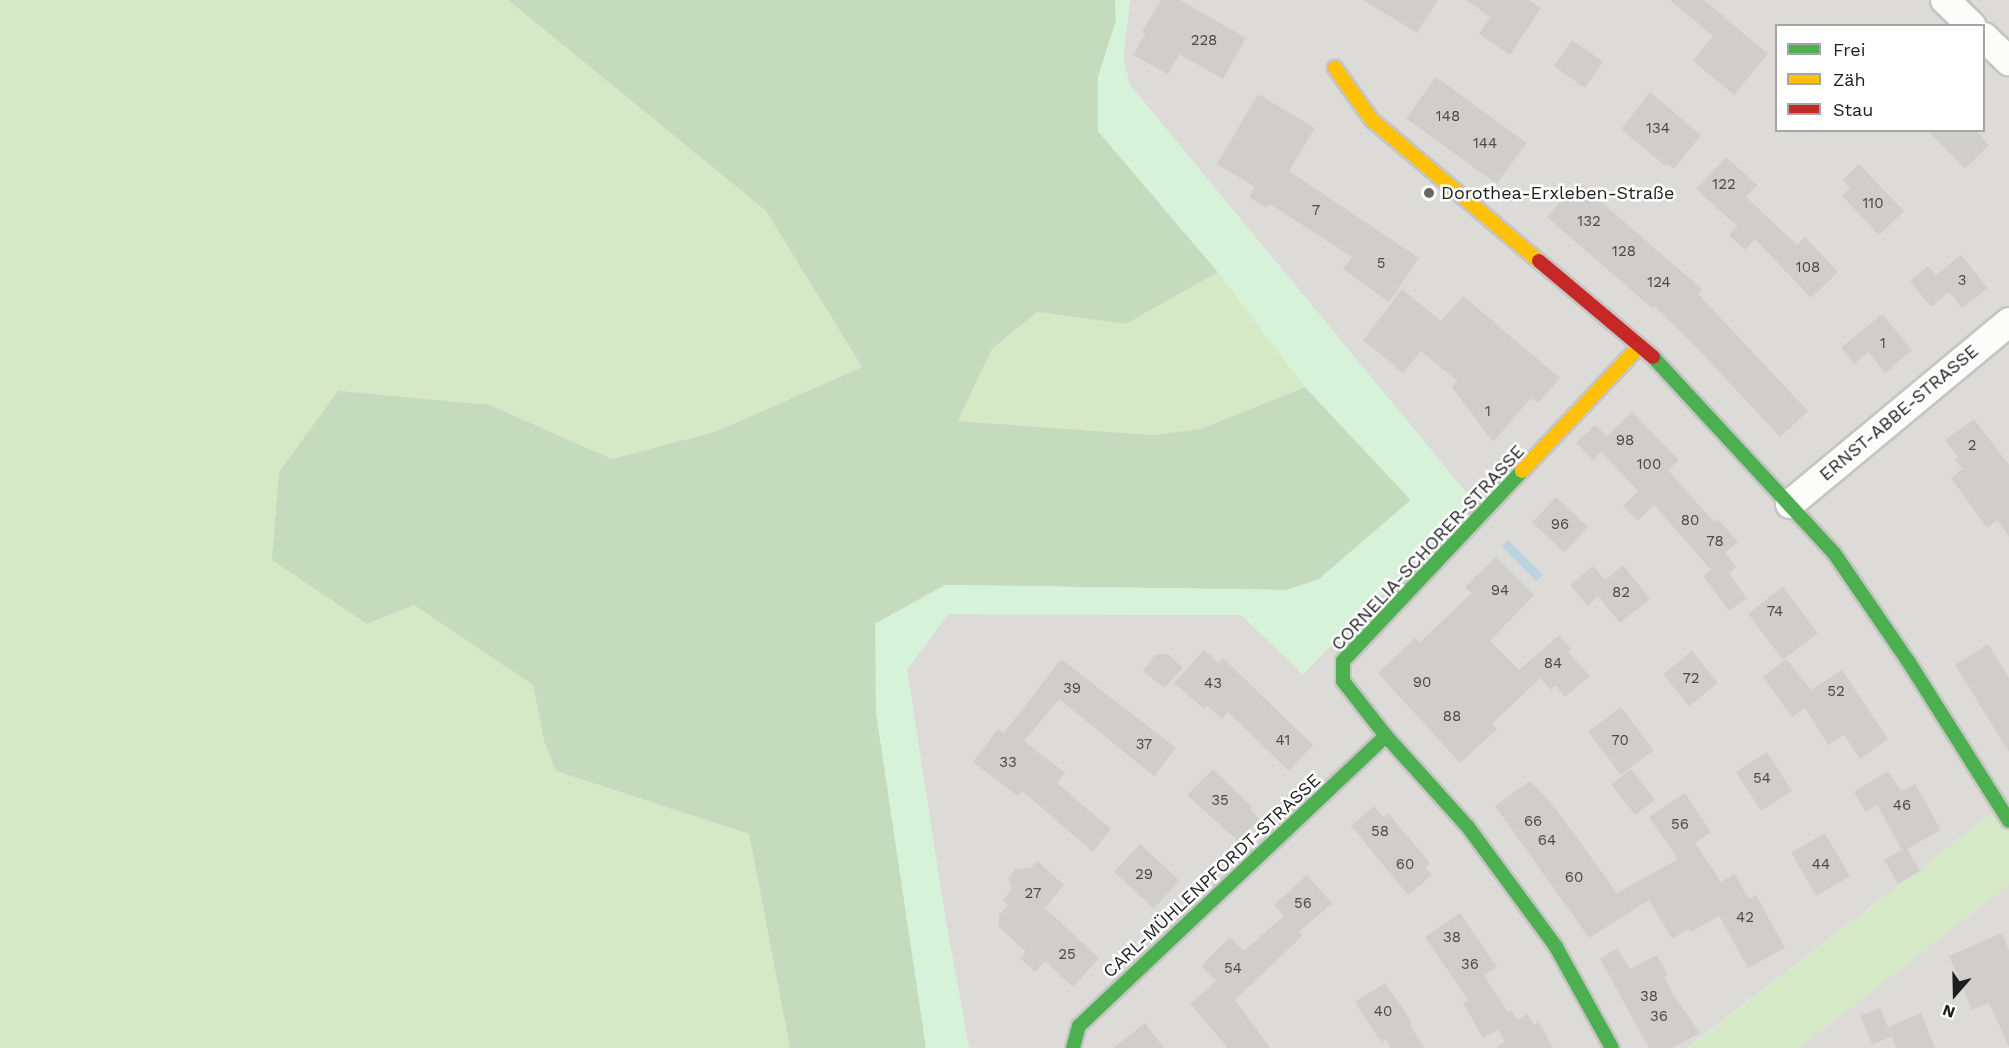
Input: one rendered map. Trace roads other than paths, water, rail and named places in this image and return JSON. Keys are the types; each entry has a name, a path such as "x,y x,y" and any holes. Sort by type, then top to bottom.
{"street":[{"path":"1945,0 1970,24"},
{"path":"1985,39 2009,61"},
{"path":"1335,68 1372,120 1653,357 1834,553 1908,661 2009,820"},
{"name":"ERNST-ABBE-STRASSE","path":"1790,504 2009,322"},
{"name":"CORNELIA-SCHORER-STRASSE","path":"1612,1048 1556,947 1468,827 1386,736 1343,681 1343,661 1640,346"},
{"name":"CARL-MÜHLENPFORDT-STRASSE","path":"1072,1048 1079,1026 1386,736"}],"water":[{"path":"1508,540 1543,575 1536,581 1502,546"}],"place":[{"name":"Dorothea-Erxleben-Straße","path":"1429,193"}]}
